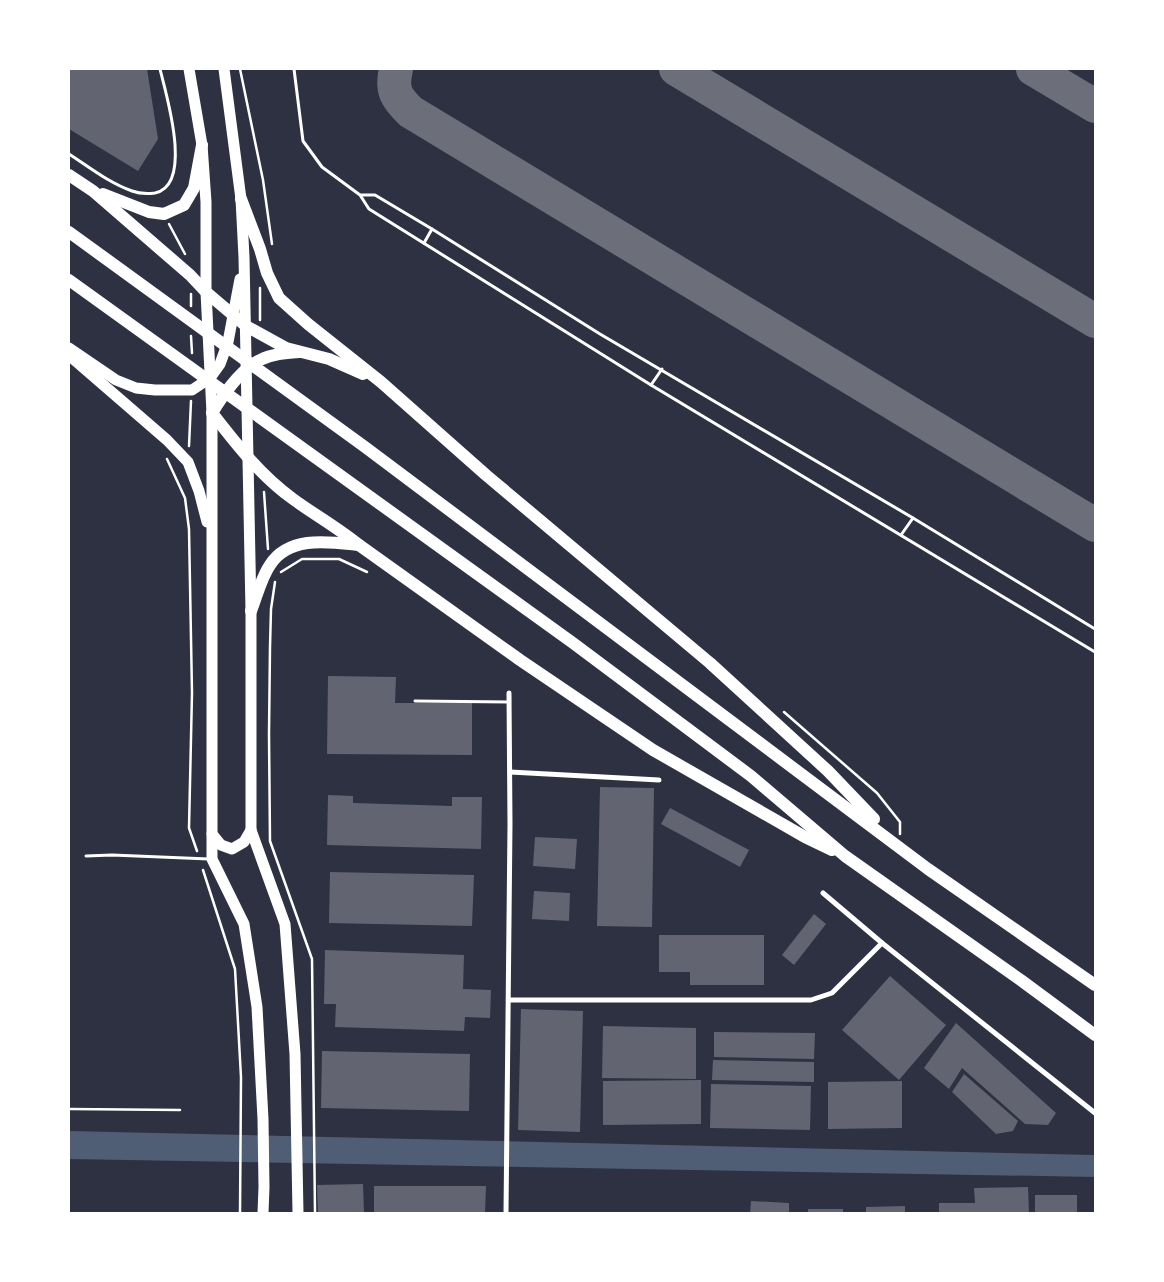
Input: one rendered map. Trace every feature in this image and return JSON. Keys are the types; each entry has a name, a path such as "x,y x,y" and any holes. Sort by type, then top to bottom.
{"highway":[{"path":"93,191 150,212 164,214 184,205 194,188 202,145"},
{"path":"69,175 93,191 246,326 286,348 329,359 381,382"},
{"path":"241,199 260,249 266,274 279,298 308,324 381,382 486,475 710,663 828,771 899,846"},
{"path":"69,232 365,447 964,895 1095,986"},
{"path":"69,280 573,643 751,776 845,856 1095,1035"},
{"path":"298,352 279,353 256,362 232,384 212,413 248,459 293,499 338,528 520,660 653,750 806,837 845,856"},
{"path":"251,611 269,566 285,550 305,543 329,542 359,545"}],"main road":[{"path":"189,69 202,145 206,202 206,292 212,413 212,859 244,924 257,1007 263,1119 264,1187 262,1213"},
{"path":"224,69 241,199 244,257 251,611 251,830 285,924 295,1054 298,1213"},
{"path":"69,348 116,380 136,388 192,390 210,378 220,364 228,342 234,316 241,265 244,257"},
{"path":"69,355 167,440 188,462 199,490 212,539"},
{"path":"212,834 221,845 232,848 244,842 251,830"}],"street":[{"path":"506,1213 509,1000 509,693"},
{"path":"510,772 659,780"},
{"path":"823,893 882,944 1095,1113"},
{"path":"509,1000 811,1000 832,993 882,944"}],"lane":[{"path":"69,154 115,184 133,192 146,194 160,192 170,182 175,165 173,122 160,69"},
{"path":"294,69 303,141 322,167 360,195 369,209 651,384 1095,652"},
{"path":"360,195 375,196 432,229 600,334 662,369 1095,629"},
{"path":"424,243 432,229"},
{"path":"651,384 662,369"},
{"path":"901,535 912,518"},
{"path":"415,700 509,702"},
{"path":"86,856 112,855 212,859"}],"path":[{"path":"240,69 263,180 272,245"},
{"path":"164,214 186,254"},
{"path":"163,455 169,461 184,498 189,529 192,693 189,828 235,969 241,1077 240,1213"},
{"path":"262,488 264,492 269,566"},
{"path":"314,1213 312,959 270,841 271,608 277,574 302,559 339,559 367,572"},
{"path":"69,1110 180,1110"}],"water":[{"path":"69,1131 1095,1155 1095,1177 69,1159"}],"building":[{"path":"69,69 147,69 158,139 138,171 69,129"},
{"path":"328,676 396,677 395,703 472,703 472,755 327,754"},
{"path":"600,787 654,788 652,927 597,926"},
{"path":"328,795 353,796 353,803 452,806 452,797 482,797 481,849 327,845"},
{"path":"670,808 749,850 740,867 661,824"},
{"path":"535,837 577,839 575,869 533,866"},
{"path":"330,872 474,875 472,926 329,923"},
{"path":"534,891 570,893 569,921 532,919"},
{"path":"814,914 826,924 794,965 782,955"},
{"path":"659,935 764,935 764,985 690,985 690,972 659,972"},
{"path":"325,950 464,955 463,989 491,990 490,1018 465,1017 464,1031 335,1027 336,1004 324,1004"},
{"path":"890,976 946,1025 899,1080 842,1030"},
{"path":"521,1009 583,1011 580,1132 518,1130"},
{"path":"956,1023 1056,1113 1048,1125 1025,1124 962,1068 949,1089 924,1068"},
{"path":"603,1026 696,1028 696,1079 602,1078"},
{"path":"714,1032 815,1033 814,1059 714,1057"},
{"path":"322,1051 470,1054 469,1111 321,1108"},
{"path":"713,1060 814,1062 814,1082 712,1080"},
{"path":"964,1074 1018,1121 1013,1131 996,1134 952,1092"},
{"path":"701,1080 701,1124 603,1125 603,1081"},
{"path":"902,1081 902,1128 828,1129 828,1082"},
{"path":"711,1084 811,1086 810,1130 710,1128"},
{"path":"363,1184 364,1213 318,1213 317,1185"},
{"path":"374,1186 486,1186 485,1213 374,1213"},
{"path":"1028,1187 1029,1213 939,1213 939,1203 975,1203 974,1188"},
{"path":"1035,1195 1077,1195 1077,1213 1035,1213"},
{"path":"751,1201 789,1203 789,1213 750,1213"},
{"path":"905,1206 905,1213 866,1213 866,1207"},
{"path":"808,1209 843,1209 843,1213 808,1213"}],"taxiway":[{"path":"396,69 394,83 396,93 398,98 411,112 1095,525"},
{"path":"676,69 1095,321"},
{"path":"1033,69 1095,106"}]}
